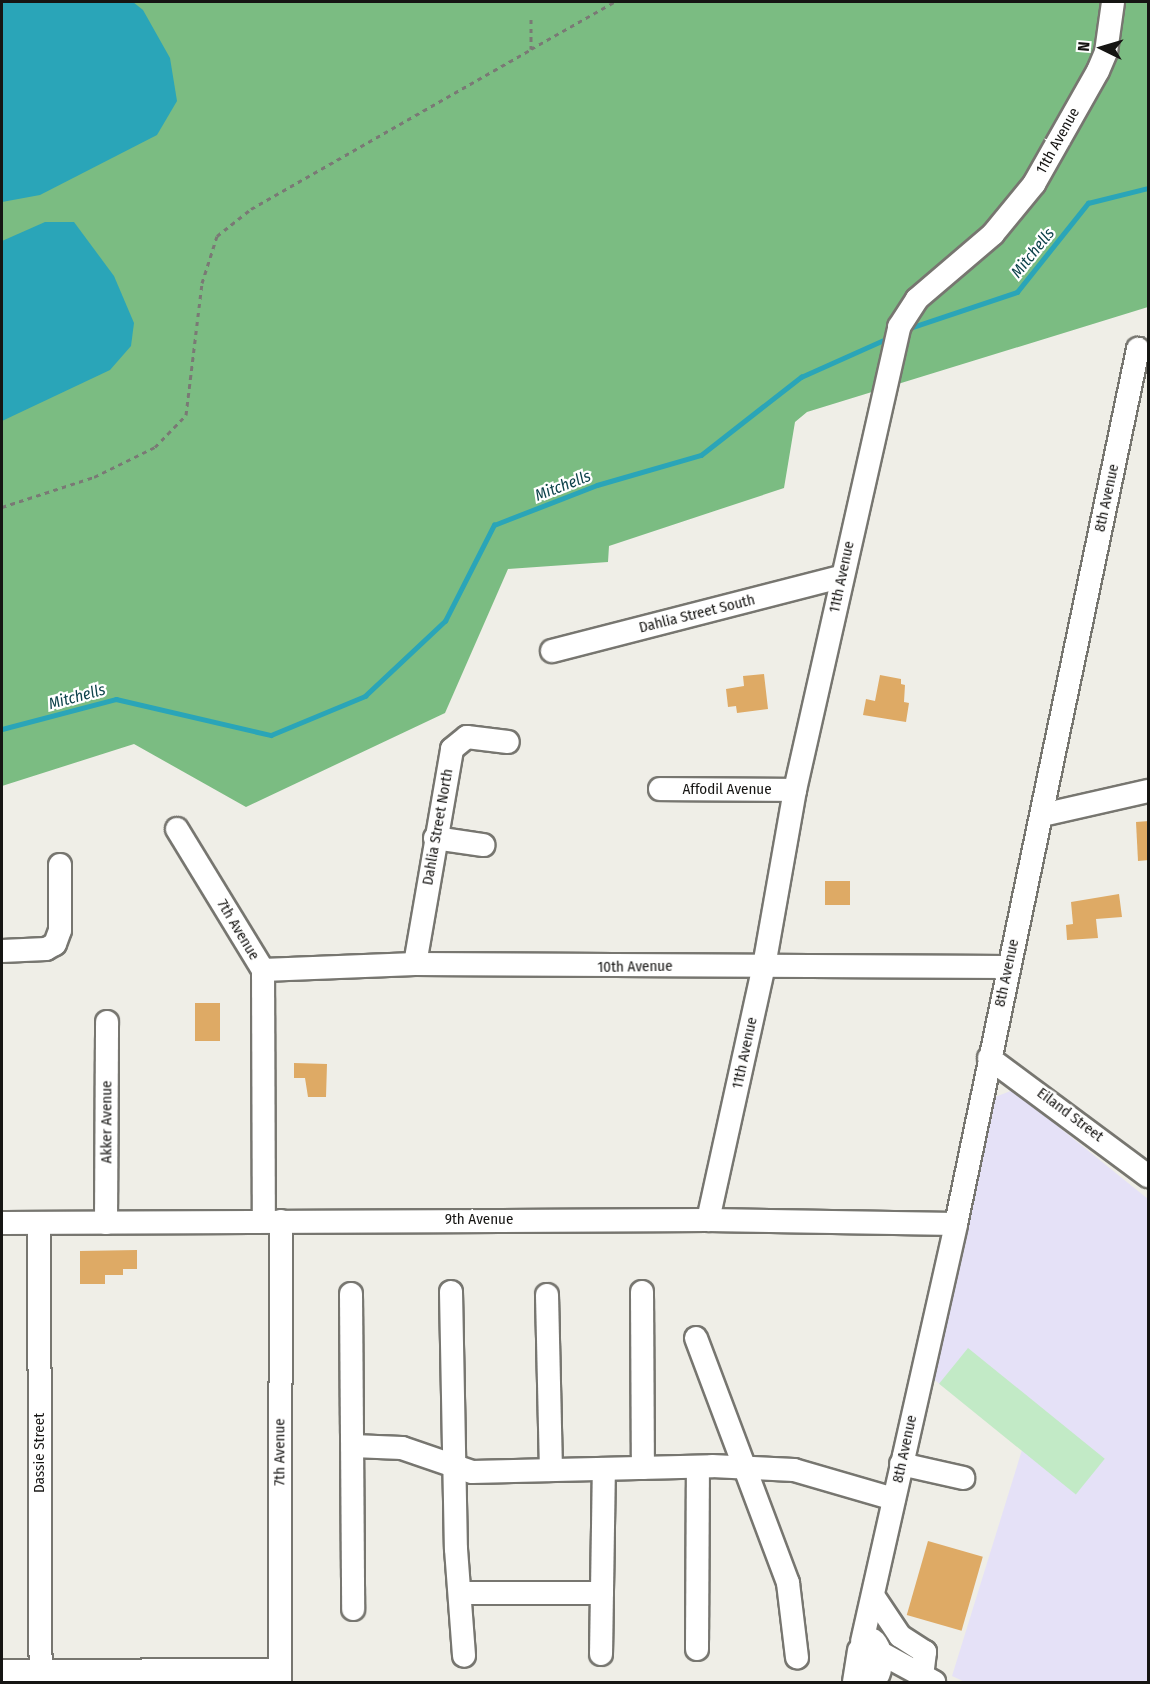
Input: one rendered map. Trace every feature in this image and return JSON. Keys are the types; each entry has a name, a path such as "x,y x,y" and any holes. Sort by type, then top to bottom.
{"street":[{"name":"11th Avenue","path":"708,1220 764,966 795,790 896,336 917,298 993,234 1034,184 1106,52 1113,2"},
{"name":"8th Avenue","path":"865,1683 874,1597 901,1464 956,1224 1138,349"},
{"name":"Dahlia Street South","path":"552,651 842,577"},
{"name":"Dahlia Street North","path":"415,964 452,749 467,737 508,742"},
{"name":"Affodil Avenue","path":"660,789 795,790"},
{"path":"1042,815 1149,791"},
{"name":"7th Avenue","path":"177,829 263,970 272,1221 279,1676"},
{"path":"435,838 483,845"},
{"path":"2,951 46,949 55,944 60,930 60,865"},
{"name":"10th Avenue","path":"263,970 415,964 1008,967"},
{"name":"Akker Avenue","path":"106,1223 107,1022"},
{"name":"Eiland Street","path":"989,1058 1149,1176"},
{"name":"9th Avenue","path":"2,1223 708,1220 956,1224"},
{"name":"Dassie Street","path":"39,1223 42,1677"},
{"path":"451,1292 454,1468 464,1656"},
{"path":"642,1292 643,1468"},
{"path":"351,1294 353,1609"},
{"path":"547,1294 551,1470"},
{"path":"696,1338 793,1600 797,1657"},
{"path":"352,1446 402,1448 454,1468 472,1472 698,1467 794,1470 894,1499"},
{"path":"901,1464 963,1478"},
{"path":"697,1648 698,1467"},
{"path":"601,1654 604,1469"},
{"path":"460,1593 602,1593"},
{"path":"874,1597 900,1636 925,1652 928,1680"},
{"name":"8th Avenue","path":"854,1683 870,1648"},
{"path":"870,1648 928,1680"},
{"path":"2,1671 42,1677 279,1676"}],"path":[{"path":"2,507 94,477 155,447 186,415 202,283 217,236 251,209 614,2"},
{"path":"531,20 531,49"}],"shaded area":[{"path":"1013,1090 1148,1199 1148,1682 965,1682 952,1676 1022,1450 931,1377 990,1099"}],"green space":[{"path":"2,2 1148,2 1148,307 807,412 795,422 784,488 609,546 608,562 508,569 445,713 246,807 134,744 2,786"},
{"path":"968,1348 1105,1459 1076,1495 939,1384"}],"water":[{"path":"2,2 133,2 143,10 170,58 177,101 157,135 40,195 2,202"},
{"path":"45,222 74,222 114,276 134,323 131,346 110,370 2,421 2,241"}],"building":[{"path":"764,674 768,709 737,713 736,706 728,707 726,689 744,686 743,676"},
{"path":"880,675 901,679 901,684 905,685 904,702 909,703 906,722 863,715 866,699 875,701"},
{"path":"1149,821 1149,860 1138,861 1136,822"},
{"path":"825,881 850,881 850,905 825,905"},
{"path":"1119,894 1122,917 1096,919 1098,938 1067,940 1066,925 1073,924 1071,902"},
{"path":"195,1003 220,1003 220,1041 195,1041"},
{"path":"294,1063 327,1064 326,1097 308,1097 305,1078 294,1078"},
{"path":"137,1250 137,1269 123,1269 123,1275 105,1275 105,1284 80,1284 80,1251"},
{"path":"928,1541 983,1557 962,1631 907,1615"}],"waterway":[{"name":"Mitchells","path":"907,329 1017,292 1088,203 1148,188"},
{"name":"Mitchells","path":"2,729 116,699 271,735 365,696 445,621 494,525 597,485 701,455 801,377 888,338"}]}
